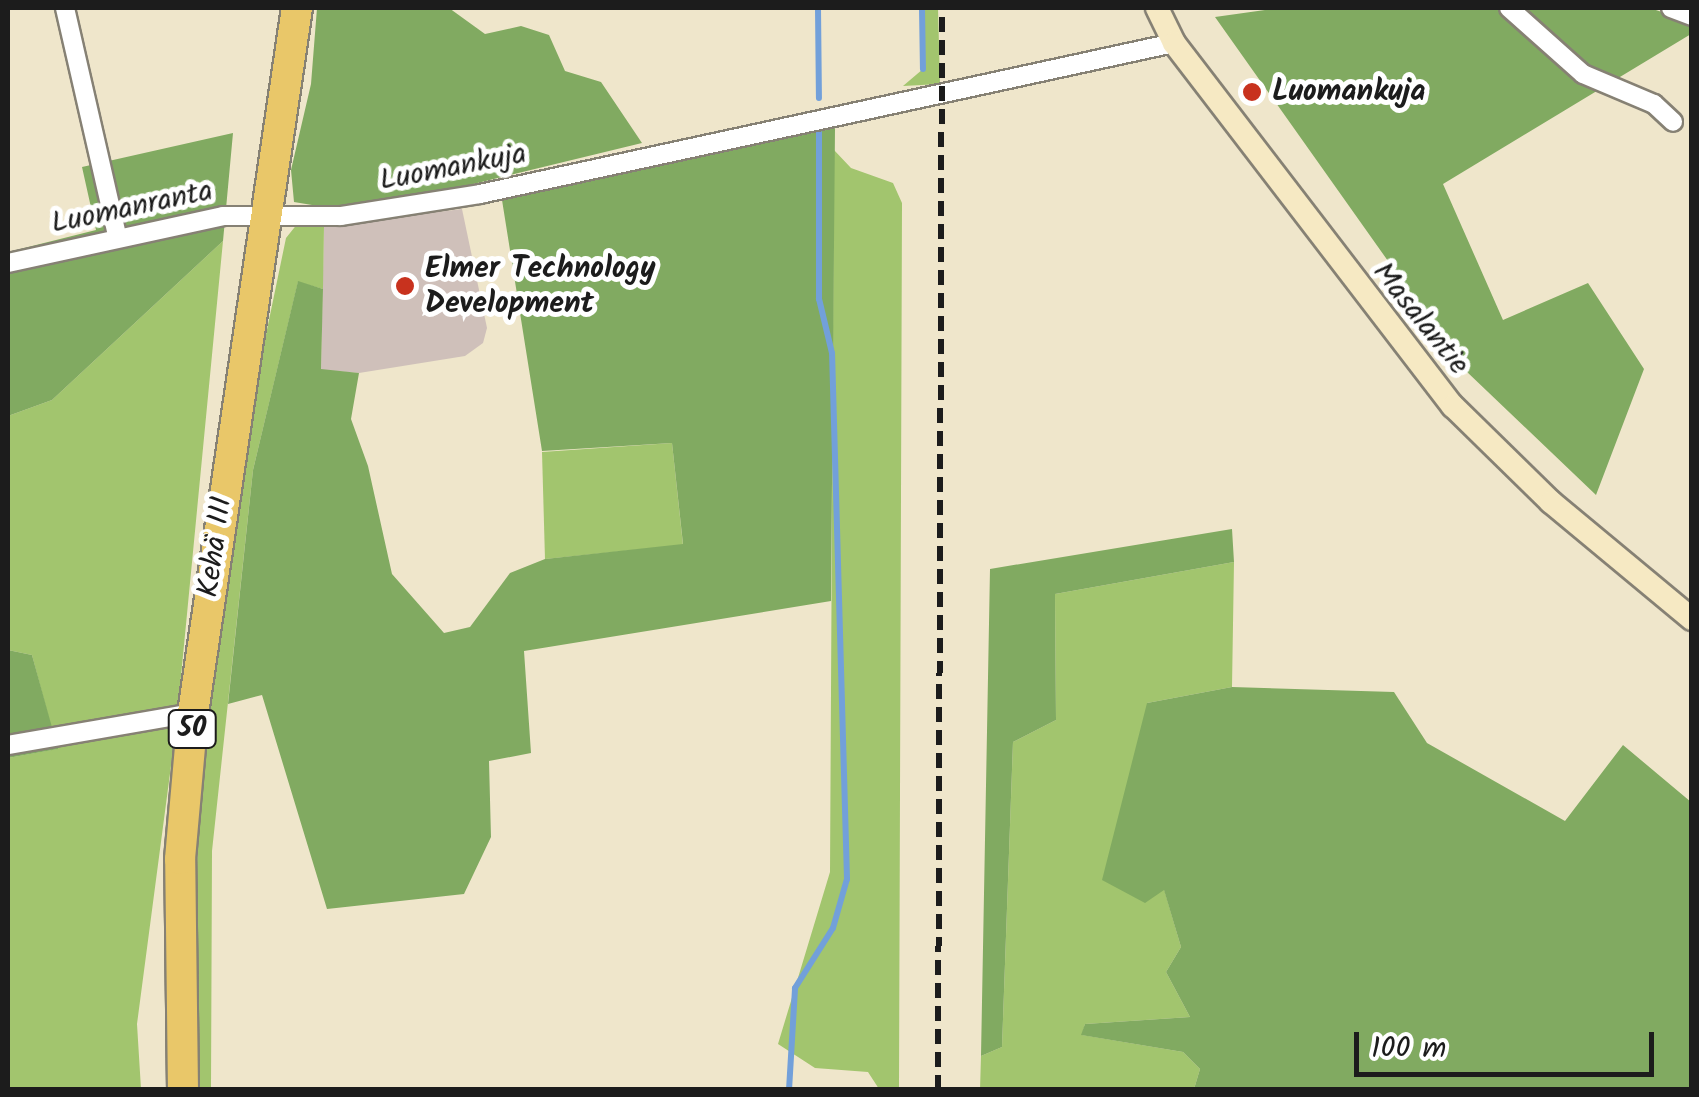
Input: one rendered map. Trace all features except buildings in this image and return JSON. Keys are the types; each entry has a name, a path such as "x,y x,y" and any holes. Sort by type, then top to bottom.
{"highway":[{"name":"Kehä III","path":"183,1090 180,859 193,713 297,8"}],"street":[{"path":"65,8 117,236"},
{"name":"Masalantie","path":"1157,8 1174,43 1380,321 1452,406 1550,502 1692,619"},
{"path":"1510,8 1583,74 1654,104 1673,122"},
{"path":"1671,8 1692,16"},
{"name":"Luomankuja","path":"268,212 341,216 480,194 1174,43"},
{"name":"Luomanranta","path":"8,263 117,236 268,212"},
{"path":"8,745 193,713"}],"shaded area":[{"path":"462,209 487,328 483,343 465,356 359,373 321,370 324,226"}],"green space":[{"path":"317,8 449,8 485,34 521,26 549,35 565,71 601,82 642,143 457,188 330,208 294,202 291,170 311,84"},
{"path":"922,8 938,8 940,84 903,86 923,69"},
{"path":"1280,8 1650,8 1691,22 1691,34 1443,184 1503,320 1588,283 1644,369 1596,495 1466,371 1215,17"},
{"path":"835,128 831,601 524,651 531,753 489,761 491,837 464,894 327,909 262,695 228,704 253,470 298,281 323,289 321,369 359,373 351,419 368,466 392,574 444,633 470,627 510,573 545,559 683,544 672,443 542,451 502,200"},
{"path":"233,133 223,241 52,400 8,416 8,252 96,230 82,167"},
{"path":"834,150 851,168 893,183 902,203 899,1089 879,1089 868,1072 815,1068 778,1044 830,872"},
{"path":"309,221 324,226 323,289 298,282 253,470 212,851 211,1089 197,1090 194,906 205,743 252,402 286,238 298,223"},
{"path":"223,241 176,728 137,1024 141,1089 8,1089 8,758 57,749 32,655 8,650 8,416 52,400"},
{"path":"672,443 683,545 545,559 542,452"},
{"path":"1232,529 1234,562 1055,594 1056,720 1013,742 1002,1047 981,1056 990,569"},
{"path":"1234,562 1232,687 1147,703 1164,889 1181,947 1166,972 1190,1017 1085,1024 1082,1035 1183,1052 1200,1069 1194,1089 980,1090 981,1056 1002,1047 1013,742 1056,720 1055,594"},
{"path":"8,650 32,655 58,749 8,758"},
{"path":"1232,687 1394,692 1427,743 1565,821 1623,745 1691,802 1691,1089 1194,1089 1200,1069 1183,1052 1081,1035 1085,1024 1190,1017 1166,972 1181,947 1164,890 1145,903 1102,880 1147,703"}],"waterway":[{"path":"818,8 819,98"},
{"path":"922,8 923,69"},
{"path":"789,1090 795,988 833,928 847,879 832,353 819,299 819,133"}],"railway":[{"path":"938,1090 942,8"}],"place":[{"name":"Luomankuja","path":"1252,92"},
{"name":"Elmer Technology Development","path":"405,286"}]}
